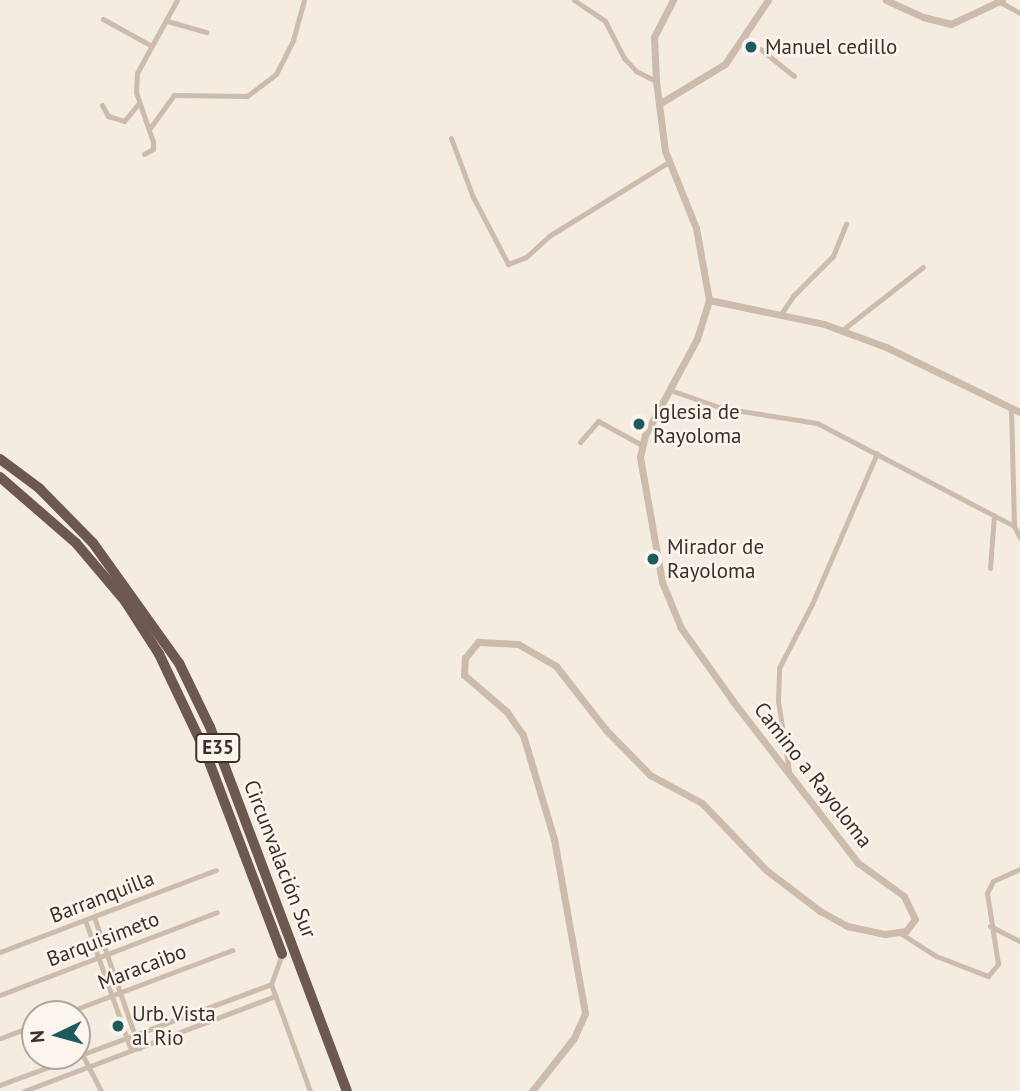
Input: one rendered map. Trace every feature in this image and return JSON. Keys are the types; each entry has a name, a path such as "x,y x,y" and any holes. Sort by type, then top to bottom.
{"highway":[{"name":"Circunvalación Sur","path":"0,459 38,488 93,543 160,630 179,663 210,727 347,1091"},
{"name":"Circunvalación Sur","path":"0,477 76,543 125,601 159,654 194,723 282,954"}],"street":[{"path":"144,154 153,149 150,128 139,103 137,73 177,0"},
{"path":"150,128 174,95 247,96 276,74 293,40 304,0"},
{"path":"575,0 605,21 617,46 636,71 656,80"},
{"name":"Camino a Rayoloma","path":"673,0 654,37 656,80 669,162 696,228 709,300 697,339 642,445 639,470 662,582 681,628 858,863 912,906 915,919 900,933"},
{"path":"659,104 725,64 768,0"},
{"path":"886,0 923,18 951,24 1001,1 1020,13"},
{"path":"103,19 150,45"},
{"path":"167,21 206,32"},
{"path":"744,36 794,76"},
{"path":"102,105 108,116 124,121 139,103"},
{"path":"451,138 473,197 508,264 526,257 549,236 669,162"},
{"path":"781,314 793,295 833,256 846,223"},
{"path":"841,331 923,267"},
{"path":"709,300 781,314 841,331 978,388 1011,410 1020,412"},
{"path":"670,390 722,408 817,423 1014,526"},
{"path":"1011,410 1014,526 1020,538"},
{"path":"580,442 598,421 642,445"},
{"path":"789,771 778,701 779,668 813,604 877,453"},
{"path":"990,568 994,515"},
{"path":"531,1091 574,1038 585,1013 554,839 523,735 506,711 464,675 465,658 478,642 518,644 556,666 606,730 650,775 702,803 766,870 820,911 866,932 900,933 936,956 986,977 998,964 985,901 989,886 1006,872 1020,869"},
{"name":"Barranquilla","path":"0,952 216,870"},
{"name":"Barquisimeto","path":"0,995 217,912"},
{"path":"94,917 139,1048"},
{"path":"85,920 131,1050"},
{"path":"990,926 1020,941"},
{"name":"Maracaibo","path":"91,1004 232,950"},
{"path":"282,954 271,984 310,1091"},
{"path":"91,1051 271,984"},
{"path":"91,1066 275,996"},
{"path":"1,1038 21,1030"},
{"path":"0,1084 38,1070"},
{"path":"24,1091 80,1070"},
{"path":"90,1070 101,1091"}],"place":[{"name":"Manuel cedillo","path":"751,47"},
{"name":"Iglesia de Rayoloma","path":"639,424"},
{"name":"Mirador de Rayoloma","path":"653,559"},
{"name":"Urb. Vista al Rio","path":"118,1026"}]}
